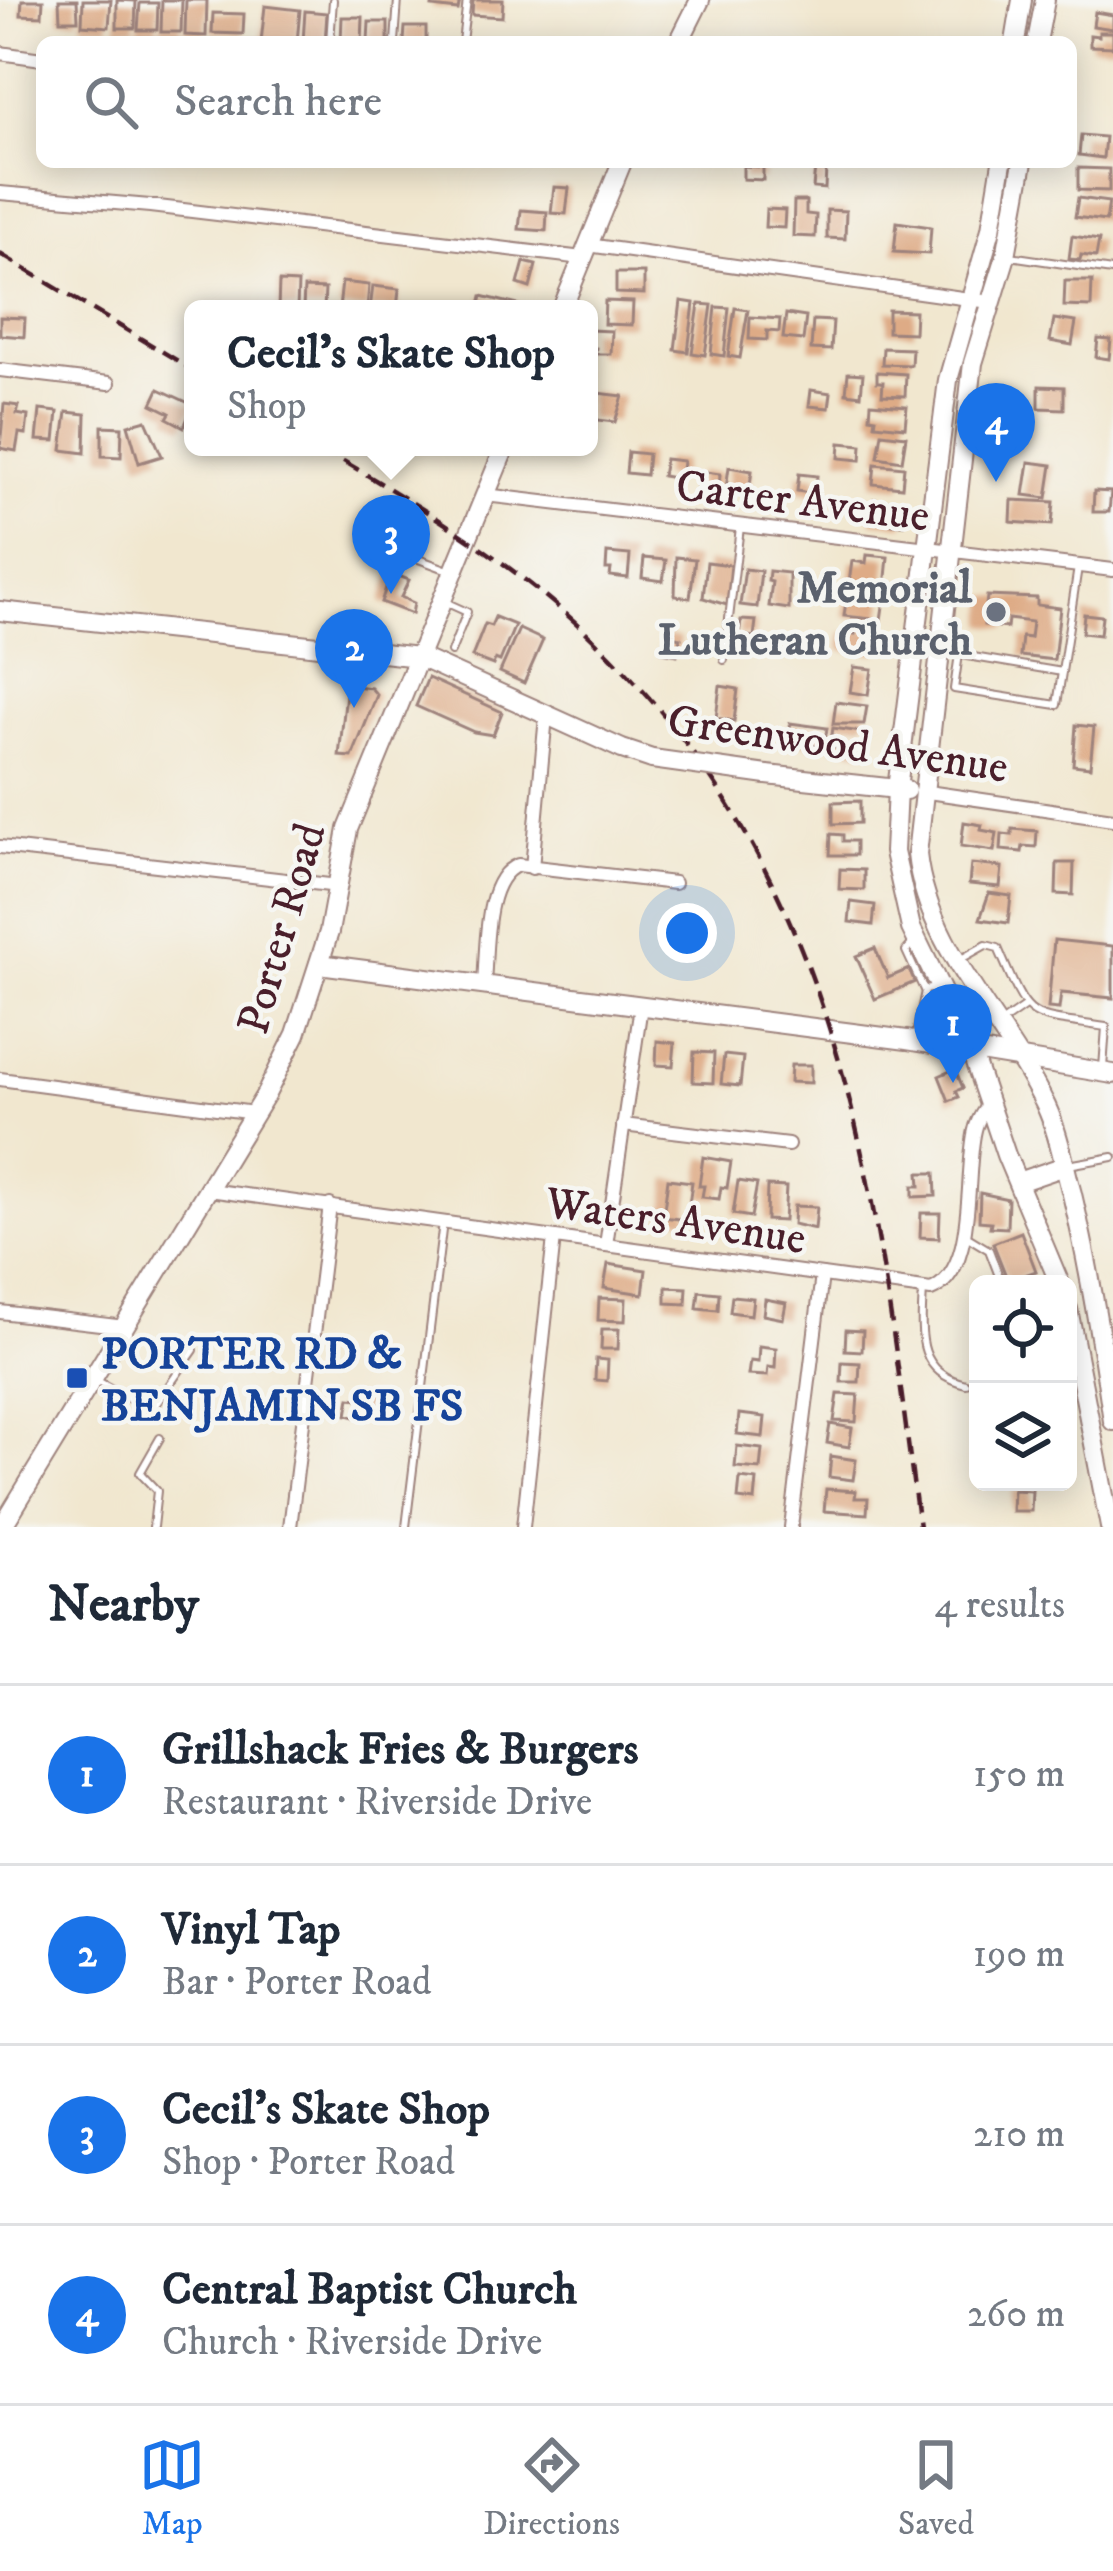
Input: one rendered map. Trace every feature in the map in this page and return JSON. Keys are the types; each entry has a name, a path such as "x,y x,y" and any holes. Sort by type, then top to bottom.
{"street":[{"path":"682,36 700,0"},
{"path":"1016,36 1022,0"},
{"path":"1038,36 1044,0"},
{"path":"0,53 36,57"},
{"path":"566,300 620,168"},
{"path":"1001,168 973,363 953,554 949,653 921,791 920,876 928,904 958,961 1046,1107 1094,1291 1113,1421"},
{"path":"1022,168 1006,256 980,300 948,380 893,824 896,876 917,940 934,984 971,1052 1056,1275"},
{"path":"0,193 585,252 980,300"},
{"path":"0,370 109,383"},
{"name":"Porter Road","path":"2,1527 254,1113 296,1034 319,964 349,829 501,456"},
{"name":"Carter Avenue","path":"485,495 1113,570"},
{"name":"Greenwood Avenue","path":"0,611 419,657 546,716 652,758 1113,819"},
{"path":"916,648 949,653"},
{"path":"532,868 546,716"},
{"path":"0,847 338,886"},
{"path":"484,984 489,914 501,875 518,865 674,883"},
{"path":"934,984 958,961"},
{"path":"319,964 914,1042 1108,1073"},
{"path":"606,1245 641,1006"},
{"path":"1046,1107 1050,1089 1062,1076 1080,1070"},
{"path":"0,1079 254,1113"},
{"path":"922,1289 931,1290 950,1279 959,1262 975,1126 988,1104"},
{"path":"623,1124 788,1145"},
{"path":"1018,1182 1064,1166"},
{"name":"Waters Avenue","path":"208,1190 922,1289"},
{"path":"290,1527 330,1205"},
{"path":"523,1527 554,1238"},
{"path":"791,1527 822,1275"},
{"path":"0,1312 124,1327"},
{"path":"1077,1354 1109,1513"}],"lane":[{"path":"331,36 334,0"},
{"path":"395,36 398,0"},
{"path":"463,36 467,0"},
{"path":"1006,256 1112,272"},
{"path":"724,660 740,527"},
{"path":"394,550 454,572"},
{"path":"1062,672 949,653 954,689 1057,706 1078,567"},
{"path":"442,601 467,612 451,652"},
{"path":"958,961 986,946 998,948 1024,1007 1034,1016 1106,1027 1108,1073"},
{"path":"914,1042 934,984"},
{"path":"998,1025 1024,1007"},
{"path":"1064,1166 1113,1156"},
{"path":"406,1527 442,1222"},
{"path":"962,1234 988,1250 998,1275"},
{"path":"922,1289 926,1356 948,1379 966,1384"},
{"path":"93,1378 151,1411 194,1350"},
{"path":"153,1527 157,1490 140,1473 160,1438"}],"building":[{"path":"22,0 43,0 42,16 21,15"},
{"path":"59,0 77,0 78,20 60,20"},
{"path":"83,0 111,0 109,27 82,25"},
{"path":"117,0 136,1 135,28 117,28"},
{"path":"162,0 182,0 181,32 161,32"},
{"path":"186,0 207,0 206,36 185,35"},
{"path":"433,0 460,0 458,10 432,7"},
{"path":"473,0 503,0 502,17 472,15"},
{"path":"140,3 158,3 157,30 138,30"},
{"path":"265,6 300,10 298,36 262,36"},
{"path":"305,11 327,13 325,36 303,36"},
{"path":"1095,12 1113,15 1113,29 1093,26"},
{"path":"213,13 244,14 243,34 212,33"},
{"path":"342,17 363,17 362,36 341,36"},
{"path":"369,22 388,22 388,36 368,36"},
{"path":"405,27 426,27 426,36 404,36"},
{"path":"1099,32 1113,32 1113,47 1090,46 1090,35 1099,36"},
{"path":"1081,135 1105,137 1103,158 1079,155"},
{"path":"743,168 763,168 763,180 743,179"},
{"path":"815,168 826,168 825,189 813,188"},
{"path":"1078,168 1109,169 1109,191 1078,190"},
{"path":"554,187 569,188 566,214 551,213"},
{"path":"1078,198 1109,202 1106,221 1075,217"},
{"path":"794,201 806,201 806,214 816,215 815,237 793,236"},
{"path":"766,209 785,210 784,228 765,227"},
{"path":"521,210 547,212 546,231 519,229"},
{"path":"827,210 846,211 845,239 827,238"},
{"path":"897,222 931,227 929,254 894,252"},
{"path":"1072,236 1099,240 1096,257 1069,259"},
{"path":"524,262 536,265 530,288 518,284"},
{"path":"616,273 644,273 644,294 616,293"},
{"path":"1065,281 1092,281 1091,307 1064,306"},
{"path":"279,282 298,283 297,300 278,300"},
{"path":"342,282 369,285 368,300 340,300"},
{"path":"373,286 399,289 398,300 371,300"},
{"path":"304,288 325,289 324,300 303,300"},
{"path":"605,301 633,302 632,325 604,324"},
{"path":"681,301 694,303 688,352 675,350"},
{"path":"699,304 712,305 705,355 692,353"},
{"path":"716,307 729,308 724,356 711,354"},
{"path":"735,308 748,310 740,358 728,356"},
{"path":"888,310 915,311 914,333 888,332"},
{"path":"786,314 806,317 803,340 783,338"},
{"path":"0,317 25,318 24,337 0,335"},
{"path":"750,317 780,319 779,332 767,331 767,340 749,339"},
{"path":"1054,319 1076,322 1072,345 1050,341"},
{"path":"813,320 833,321 831,350 811,349"},
{"path":"598,330 612,331 611,354 598,354"},
{"path":"1098,339 1111,340 1109,359 1096,357"},
{"path":"883,348 912,349 911,365 882,364"},
{"path":"877,372 906,374 905,396 882,395 883,382 877,382"},
{"path":"848,373 863,374 861,395 846,393"},
{"path":"1039,386 1064,387 1064,409 1039,408"},
{"path":"159,389 184,401 184,427 167,418 170,413 152,404"},
{"path":"811,390 831,393 829,408 809,406"},
{"path":"598,393 623,396 615,422 598,420"},
{"path":"871,403 907,406 905,427 875,424 876,418 870,417"},
{"path":"4,404 19,406 17,414 28,416 26,434 19,433 16,451 0,448"},
{"path":"40,410 58,412 55,441 37,440"},
{"path":"67,412 86,414 85,453 62,450"},
{"path":"146,420 162,456 139,463 128,425"},
{"path":"102,426 122,427 121,457 102,456"},
{"path":"882,433 906,436 902,461 878,457"},
{"path":"840,443 862,445 861,460 839,458"},
{"path":"628,452 648,454 646,475 626,473"},
{"path":"665,459 683,461 681,479 662,476"},
{"path":"1029,462 1052,465 1047,498 1024,495"},
{"path":"875,464 904,467 902,487 873,484"},
{"path":"729,467 752,471 749,491 726,488"},
{"path":"699,471 720,474 719,489 697,486"},
{"path":"799,474 817,476 815,494 797,491"},
{"path":"1094,491 1111,492 1109,512 1093,512"},
{"path":"874,499 906,502 904,525 872,522"},
{"path":"1012,500 1054,502 1052,525 1011,522"},
{"path":"607,553 630,555 628,578 610,576"},
{"path":"867,555 888,557 885,587 849,583 852,561 866,563"},
{"path":"676,557 695,559 690,598 675,596"},
{"path":"644,558 666,560 663,581 642,578"},
{"path":"707,562 731,565 727,605 703,598"},
{"path":"745,569 761,571 757,607 740,605"},
{"path":"769,571 789,573 789,609 769,606"},
{"path":"391,573 409,580 401,597 414,603 412,614 381,602"},
{"path":"847,594 884,599 881,620 844,616"},
{"path":"987,596 1037,598 1037,605 1060,608 1054,660 1020,656 1022,637 1030,638 1032,622 1008,619 1007,628 984,625"},
{"path":"1084,614 1102,616 1100,635 1082,633"},
{"path":"495,617 515,625 500,661 495,659 493,665 472,657 485,624 491,626"},
{"path":"741,620 756,621 754,637 739,635"},
{"path":"519,629 543,640 524,683 500,672"},
{"path":"856,629 879,632 877,654 840,650 842,632 855,634"},
{"path":"665,635 681,638 677,655 662,652"},
{"path":"854,667 872,669 868,695 850,692"},
{"path":"428,678 502,712 493,735 474,732 416,706"},
{"path":"347,685 371,688 377,695 352,757 339,756"},
{"path":"720,686 738,689 734,721 716,718"},
{"path":"836,702 867,706 864,724 833,724"},
{"path":"790,723 827,728 824,747 792,742"},
{"path":"1076,725 1094,727 1090,767 1073,765"},
{"path":"833,728 868,733 865,752 830,747"},
{"path":"860,801 860,823 833,824 833,802"},
{"path":"964,822 997,833 994,851 961,846"},
{"path":"1012,829 1037,831 1036,847 1023,846 1022,852 1001,850 1002,834 1012,835"},
{"path":"831,834 856,841 856,855 830,855"},
{"path":"1057,863 1074,863 1073,895 1056,894"},
{"path":"971,864 1002,867 1000,887 969,884"},
{"path":"840,869 864,870 864,890 839,889"},
{"path":"989,893 1011,896 1008,923 980,919"},
{"path":"851,902 875,905 873,925 849,922"},
{"path":"1054,940 1113,946 1113,998 1061,993 1059,1009 1048,1008"},
{"path":"875,948 888,978 909,969 915,982 875,999 856,956"},
{"path":"657,1041 675,1043 673,1066 656,1065"},
{"path":"694,1052 714,1053 713,1083 693,1082"},
{"path":"724,1055 743,1057 740,1086 721,1084"},
{"path":"791,1065 811,1065 811,1083 790,1082"},
{"path":"955,1069 963,1088 956,1091 959,1097 949,1101 939,1076"},
{"path":"703,1157 731,1162 727,1188 721,1187 719,1199 702,1197"},
{"path":"919,1173 935,1173 936,1196 913,1197 913,1186 920,1186"},
{"path":"668,1179 692,1182 687,1220 663,1217"},
{"path":"738,1181 757,1184 751,1217 733,1214"},
{"path":"767,1186 786,1187 784,1221 766,1220"},
{"path":"980,1193 1008,1199 1007,1228 979,1221"},
{"path":"794,1206 817,1207 815,1229 793,1224"},
{"path":"921,1213 940,1213 939,1238 920,1237"},
{"path":"1021,1232 1036,1271 1006,1275 993,1243"},
{"path":"608,1264 646,1270 643,1294 604,1288"},
{"path":"666,1287 687,1288 686,1304 666,1303"},
{"path":"699,1291 719,1293 718,1310 697,1308"},
{"path":"732,1296 753,1298 751,1315 730,1312"},
{"path":"599,1298 626,1299 625,1321 598,1320"},
{"path":"765,1299 786,1303 783,1319 763,1315"},
{"path":"602,1329 619,1329 618,1349 601,1349"},
{"path":"846,1330 863,1331 862,1351 845,1350"},
{"path":"759,1346 776,1348 775,1368 768,1367 767,1376 748,1375 750,1361 758,1362"},
{"path":"596,1359 608,1360 607,1381 595,1380"},
{"path":"842,1362 860,1363 859,1382 841,1382"},
{"path":"838,1394 858,1395 856,1422 834,1421"},
{"path":"350,1398 369,1400 367,1420 347,1415"},
{"path":"739,1414 765,1417 763,1437 737,1434"},
{"path":"830,1424 852,1428 849,1447 827,1443"},
{"path":"737,1446 762,1449 760,1469 735,1467"},
{"path":"831,1456 856,1460 853,1480 829,1477"},
{"path":"740,1478 757,1480 755,1501 738,1499"},
{"path":"826,1489 856,1491 855,1498 868,1498 867,1514 824,1511"},
{"path":"1013,1491 1032,1491 1031,1511 1012,1511"}],"railway":[{"path":"0,254 184,365"},
{"path":"335,456 484,550 575,622 667,719 738,820 792,927 832,1039 862,1155 919,1527"}],"place":[{"name":"Central Baptist Church","path":"996,482"},
{"name":"Cecil's Skate Shop","path":"391,594"},
{"name":"Memorial Lutheran Church","path":"996,612"},
{"name":"Vinyl Tap","path":"354,708"},
{"name":"Grillshack Fries & Burgers","path":"953,1083"},
{"name":"PORTER RD & BENJAMIN SB FS","path":"77,1378"}]}
